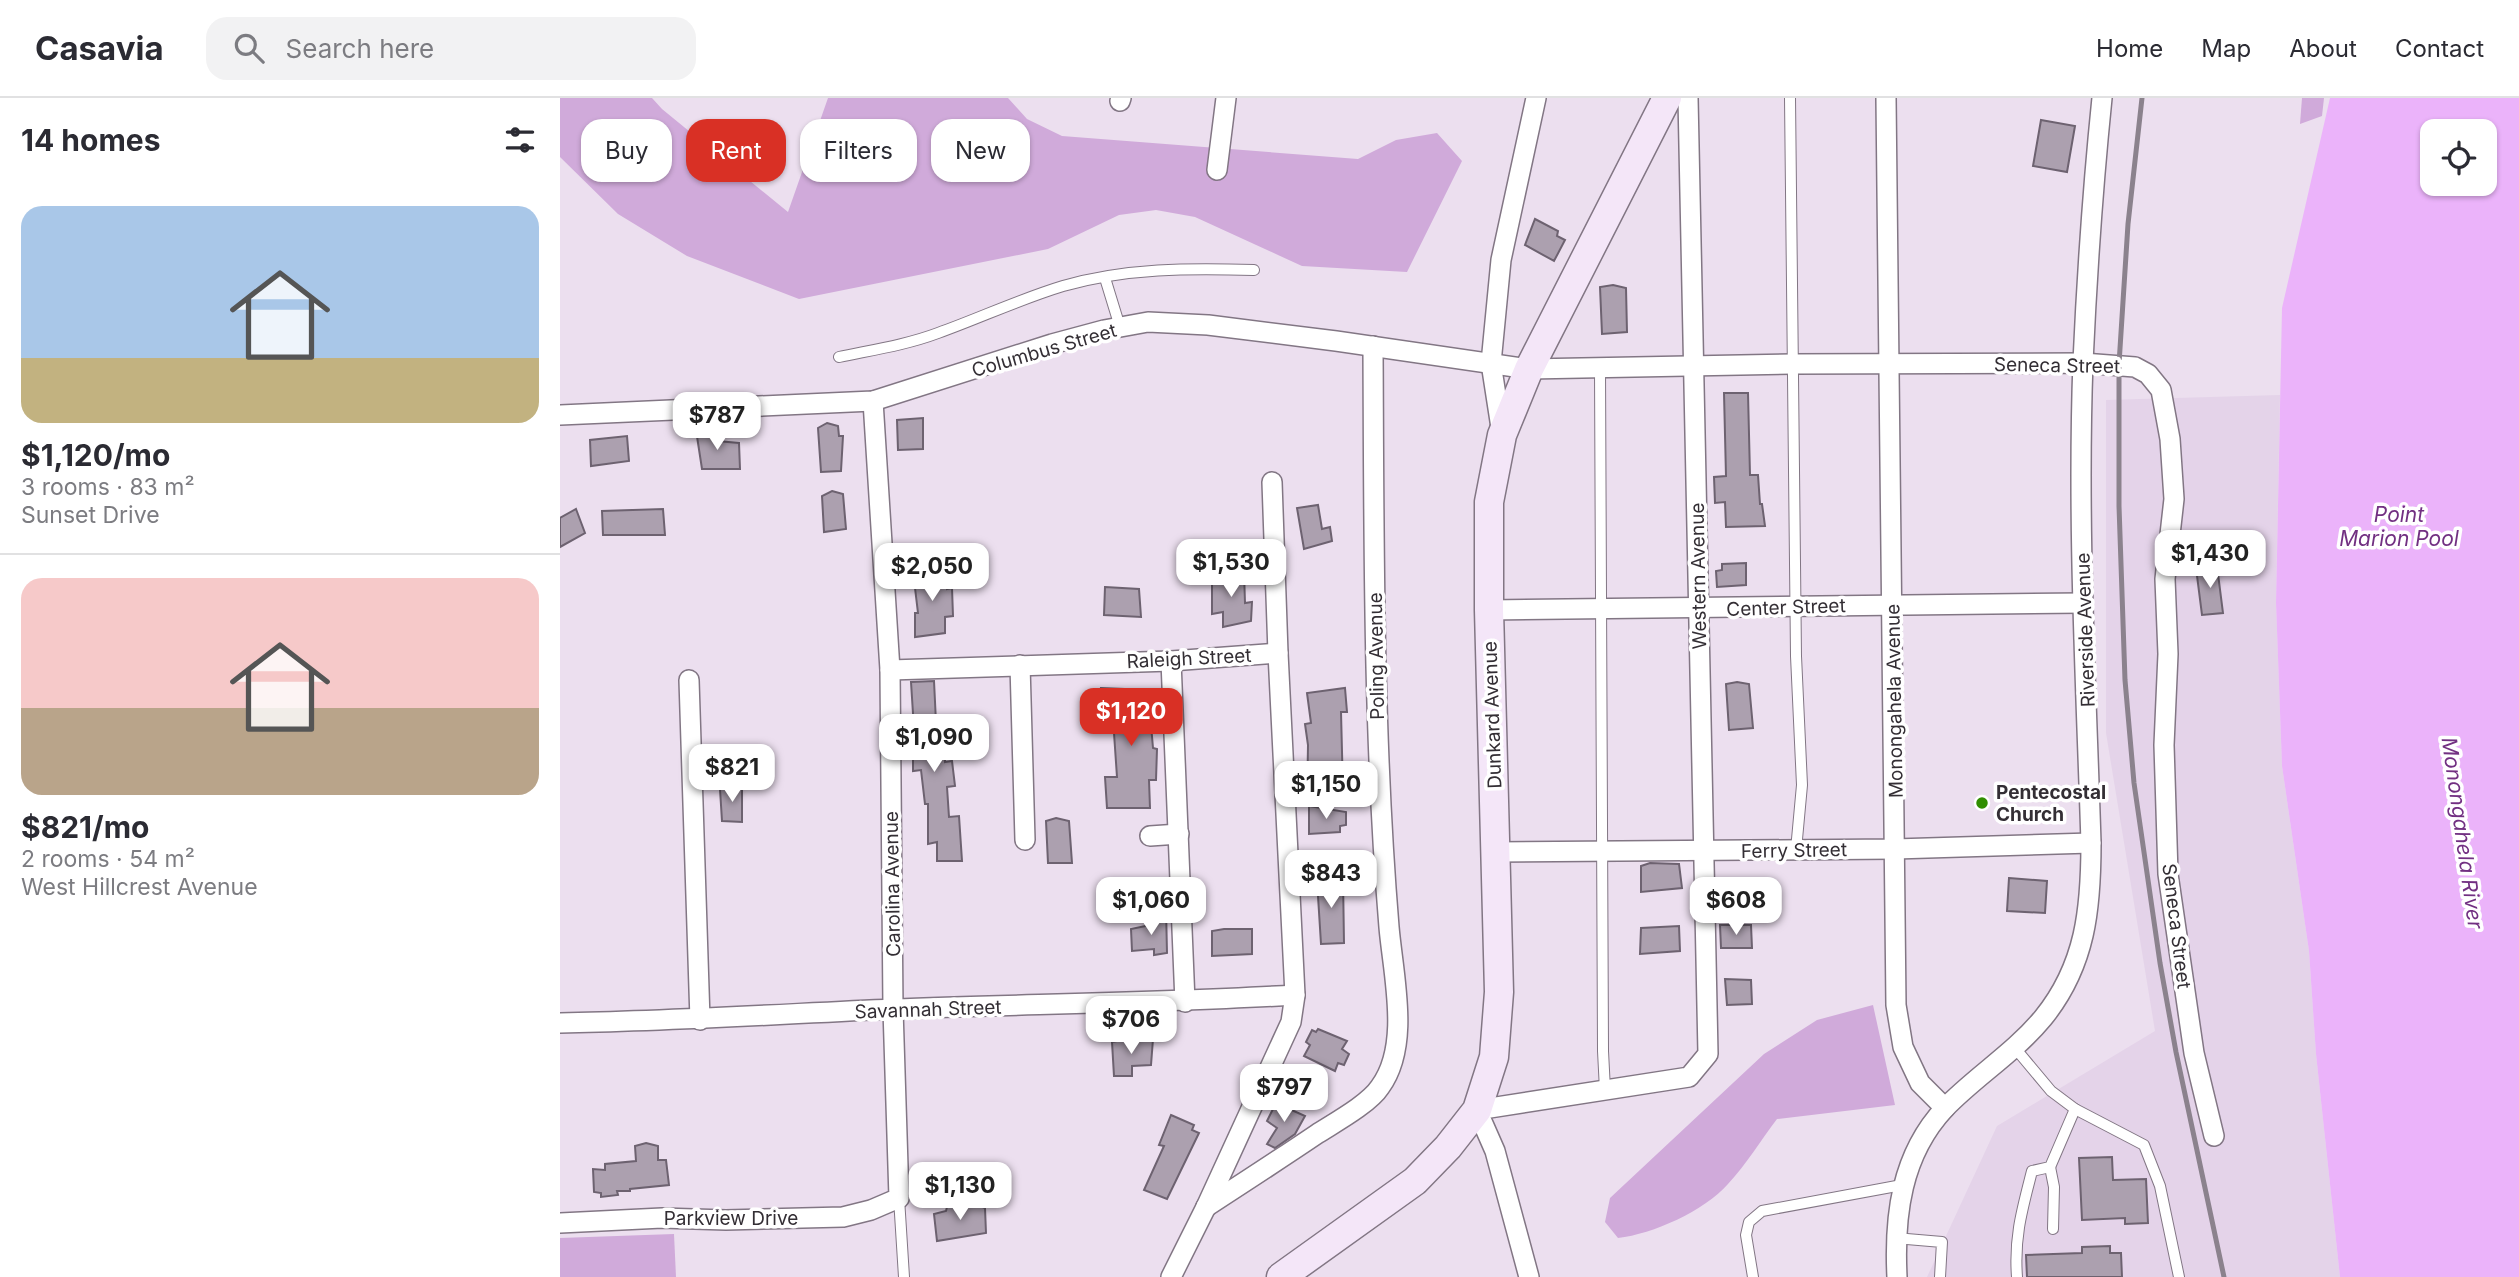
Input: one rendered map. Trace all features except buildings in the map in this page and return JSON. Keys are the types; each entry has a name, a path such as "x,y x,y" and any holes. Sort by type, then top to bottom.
{"main road":[{"name":"Dunkard Avenue","path":"1281,1277 1415,1181 1448,1147 1477,1110 1494,1058 1499,992 1489,610 1489,502 1502,435 1529,369 1667,98"}],"street":[{"path":"1217,170 1226,98"},
{"path":"1502,435 1491,363 1501,260 1536,98"},
{"name":"Western Avenue","path":"1605,1090 1689,1077 1708,1054 1702,851 1696,366 1688,98"},
{"name":"Monongahela Avenue","path":"1886,98 1896,1005 1903,1047 1920,1083 1945,1108"},
{"name":"Riverside Avenue","path":"1945,1108 2015,1048 2044,1017 2066,981 2082,942 2091,896 2083,603 2083,363 2090,236 2102,98"},
{"name":"Columbus Street","path":"560,415 873,401 1052,344 1148,322 1208,325 1529,369"},
{"name":"Poling Avenue","path":"1206,1207 1348,1114 1380,1088 1392,1064 1398,1031 1387,901 1375,659 1373,346"},
{"name":"Seneca Street","path":"1529,369 1793,364 2083,363 2119,364 2135,367 2148,374 2161,390 2166,411 2174,499 2165,579 2168,654 2164,745 2168,874 2194,1053 2214,1136"},
{"name":"Carolina Avenue","path":"873,401 890,670 893,1009 899,1198"},
{"path":"1171,1277 1291,1022 1295,995 1272,482"},
{"name":"Center Street","path":"1489,610 2083,603"},
{"name":"Raleigh Street","path":"890,670 1171,661 1278,653"},
{"path":"1171,661 1185,1002"},
{"path":"1020,665 1025,840"},
{"path":"689,680 700,1020"},
{"path":"1150,836 1179,834"},
{"name":"Ferry Street","path":"1496,852 1895,849 2091,843"},
{"name":"Savannah Street","path":"560,1023 700,1020 893,1009 1185,1002 1295,995"},
{"path":"1529,1277 1496,1151 1477,1110 1605,1090"},
{"path":"1897,1277 1895,1238 1902,1185 1919,1146 1945,1108"},
{"name":"Parkview Drive","path":"560,1223 662,1218 726,1220 843,1217 871,1210 899,1198"}],"lane":[{"path":"1790,98 1796,607 1801,785 1796,850"},
{"path":"839,357 936,334 1065,286 1182,268 1254,270"},
{"path":"1105,278 1120,327"},
{"path":"1600,369 1605,1090"},
{"path":"2015,1048 2051,1091 2075,1109 2144,1144 2160,1186 2179,1277"},
{"path":"2053,1229 2054,1186 2050,1167 2075,1109"},
{"path":"2017,1277 2015,1248 2032,1171 2050,1167"},
{"path":"1753,1277 1746,1235 1749,1222 1762,1211 1902,1185"},
{"path":"899,1198 904,1277"},
{"path":"1895,1238 1942,1242 1940,1277"}],"shaded area":[{"path":"560,98 652,98 686,129 686,182 751,182 788,212 800,178 800,182 917,182 917,119 821,119 828,98 1008,98 1027,119 931,119 931,182 1030,182 1030,120 1062,136 1358,159 1396,140 1437,133 1462,161 1407,272 1302,266 1195,217 1156,210 1119,215 1048,249 799,299 687,256 618,214 585,182 672,182 672,119 581,119 581,178 560,157"},
{"path":"2302,98 2324,98 2322,116 2300,124"},
{"path":"2280,395 2276,603 2282,766 2309,951 2316,1054 2340,1277 1927,1277 1997,1126 2155,1031 2106,733 2106,400"},
{"path":"1873,1005 1895,1105 1777,1119 1735,1177 1706,1203 1677,1220 1647,1232 1618,1238 1605,1222 1610,1198 1764,1054 1817,1020"},
{"path":"674,1234 676,1277 560,1277 560,1238"}],"water":[{"name":"Point Marion Pool","path":"2330,98 2519,98 2519,1277 2340,1277 2316,1054 2309,951 2282,766 2276,603 2282,308"}],"railway":[{"path":"2142,98 2128,224 2119,364 2119,506 2125,680 2134,783 2160,963 2224,1277"}],"place":[{"name":"Pentecostal Church","path":"1982,803"}],"water label":[{"name":"Monongahela River","path":"2462,833"}]}
